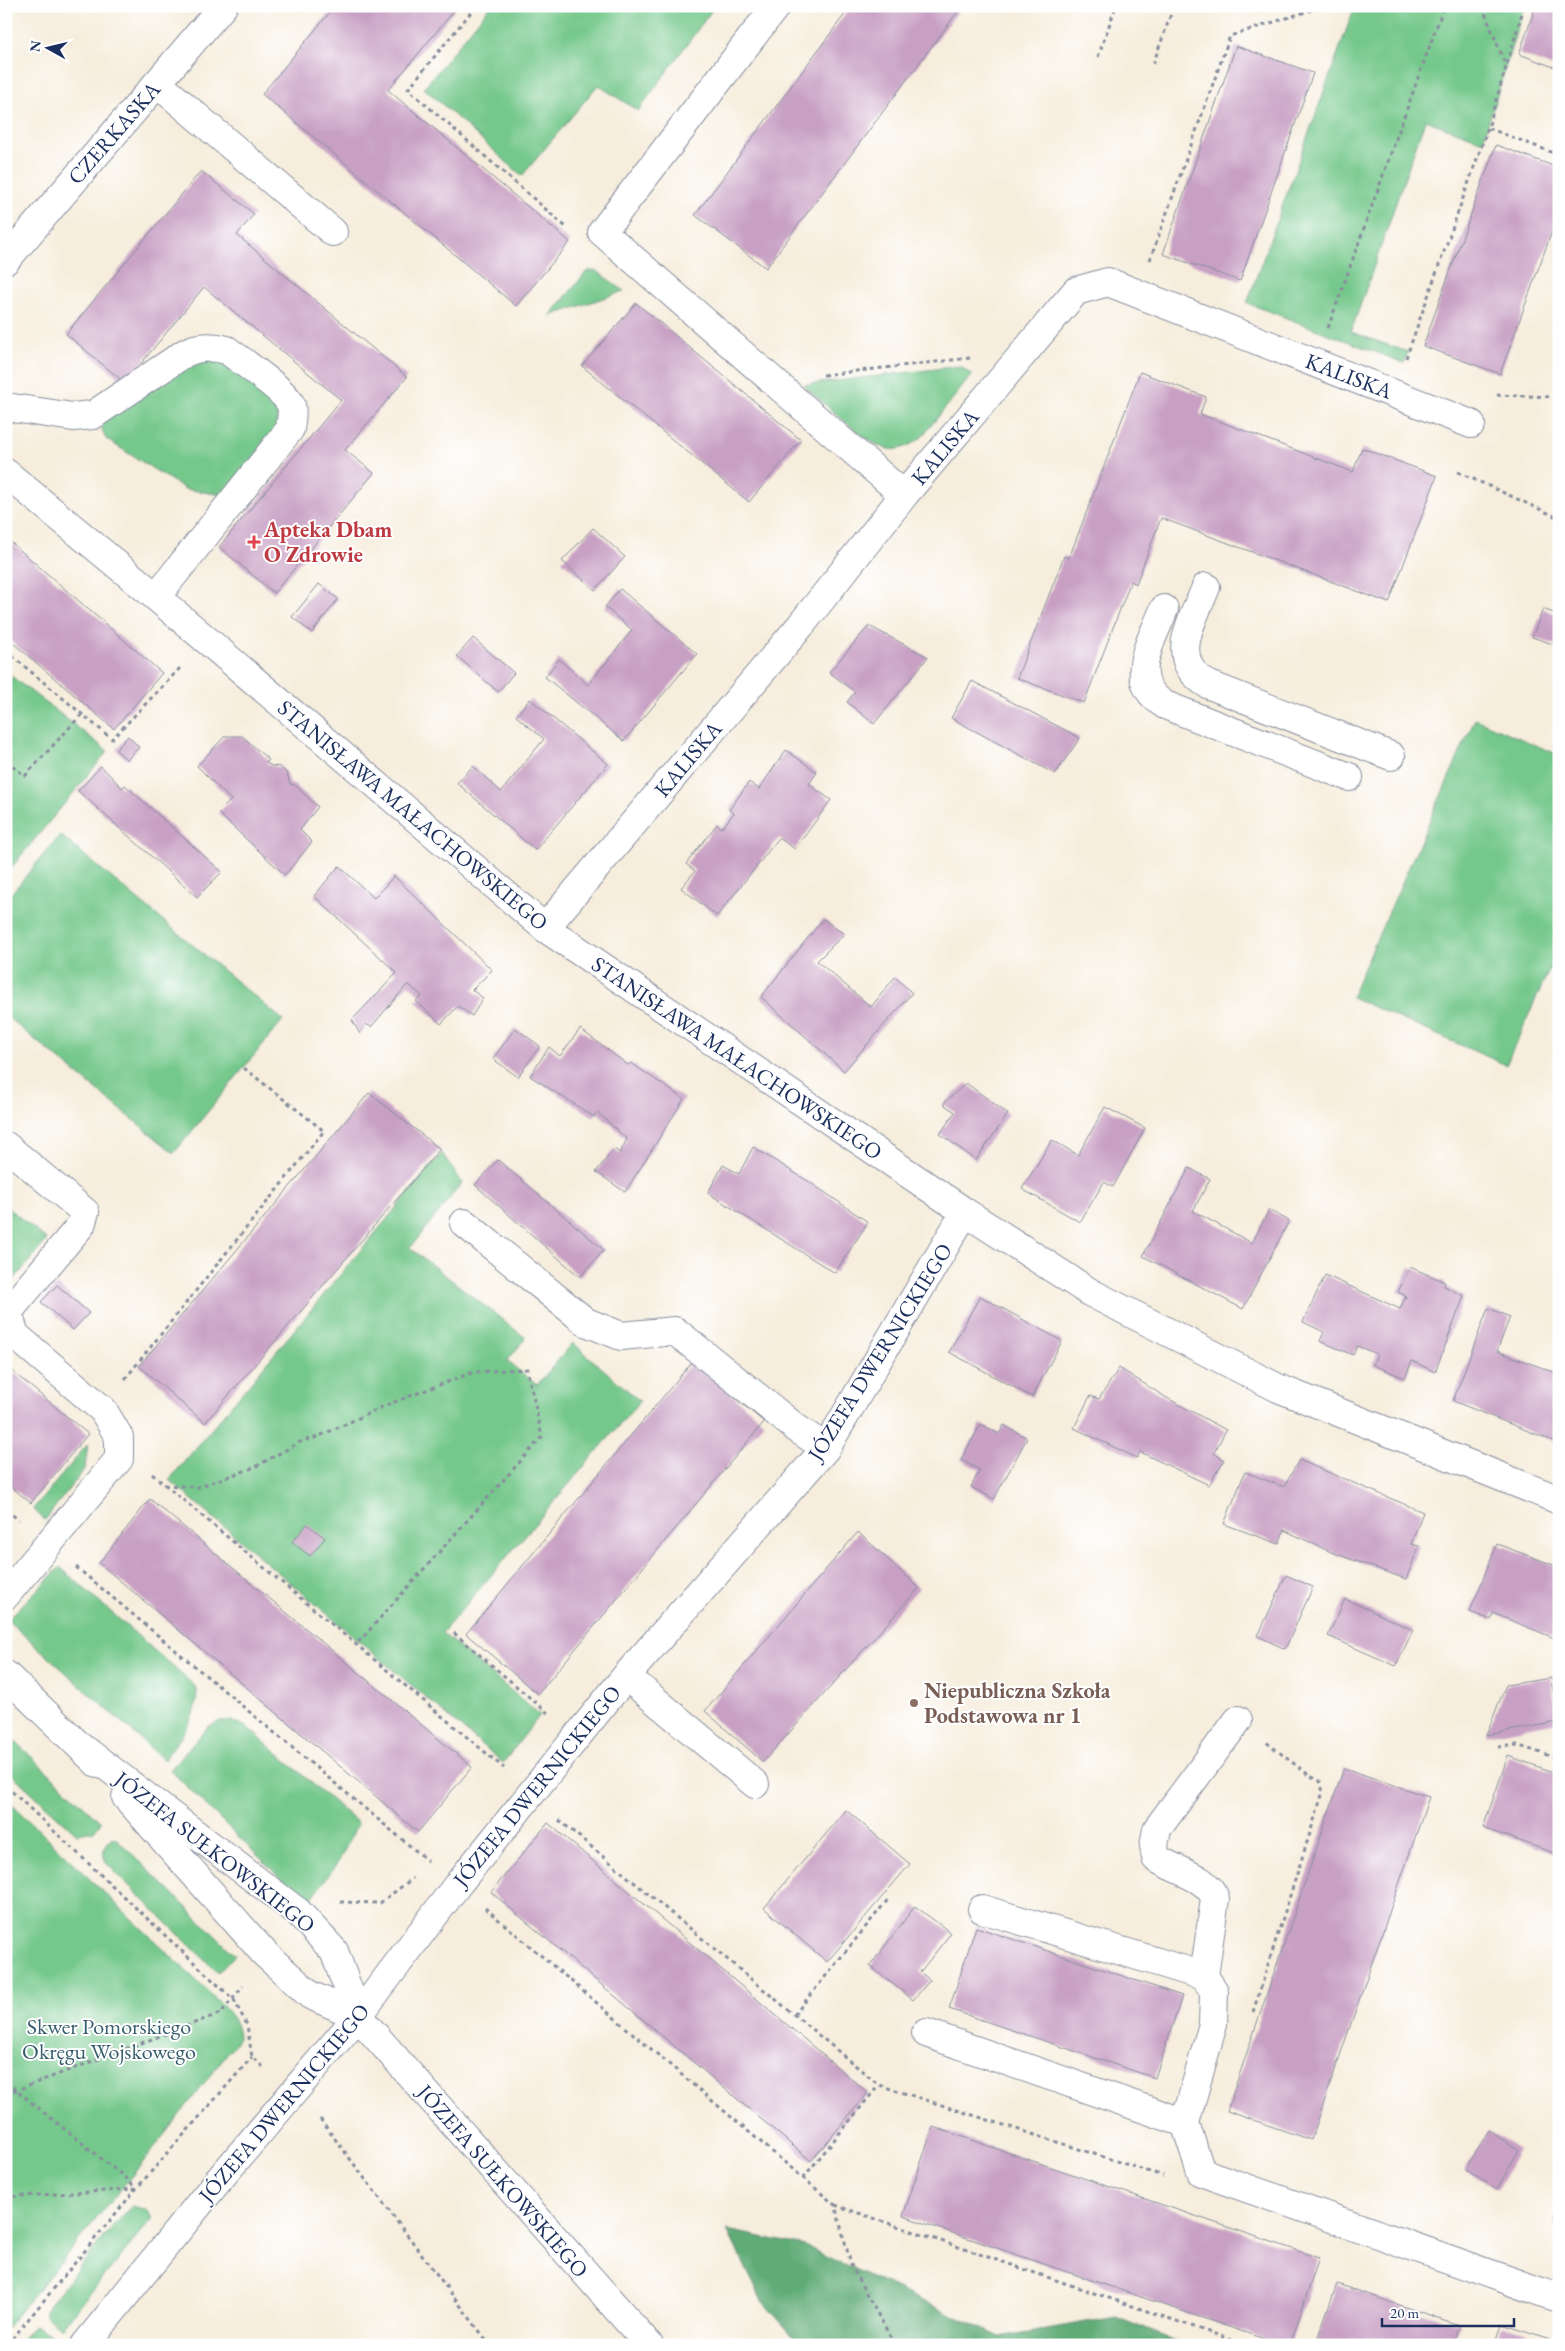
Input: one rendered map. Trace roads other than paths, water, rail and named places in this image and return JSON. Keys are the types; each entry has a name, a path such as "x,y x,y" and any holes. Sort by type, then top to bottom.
{"street":[{"name":"CZERKASKA","path":"6,260 223,6"},
{"path":"776,6 602,232 904,495"},
{"path":"157,83 333,232"},
{"name":"KALISKA","path":"544,928 801,625 904,495 1076,291 1108,282 1471,424"},
{"path":"6,407 73,417 93,414 185,353 195,348 216,347 227,350 284,395 291,405 290,429 156,597"},
{"name":"STANISŁAWA MAŁACHOWSKIEGO","path":"6,473 156,597 544,928 964,1212 1091,1293 1278,1388 1559,1500"},
{"path":"1206,588 1186,638 1185,648 1189,669 1196,677 1207,684 1391,756"},
{"path":"1164,608 1144,660 1143,669 1148,690 1155,698 1165,704 1349,777"},
{"path":"6,1146 85,1212 81,1225 8,1312 15,1335 103,1410 119,1437 119,1459 6,1595"},
{"name":"JÓZEFA DWERNICKIEGO","path":"85,2345 217,2182 358,2016 458,1884 626,1676 826,1448 964,1212"},
{"path":"464,1222 586,1322 621,1336 675,1331 796,1428 826,1448"},
{"name":"JÓZEFA SUŁKOWSKIEGO","path":"6,1675 85,1750 265,1954 310,1995 358,2016"},
{"path":"626,1676 755,1784"},
{"path":"1204,1976 1215,1899 1212,1889 1202,1881 1170,1868 1156,1858 1154,1846 1157,1829 1238,1720"},
{"name":"JÓZEFA SUŁKOWSKIEGO","path":"85,1750 298,1912 334,1951 358,2016 649,2345"},
{"path":"982,1909 1204,1976 1214,1991 1213,2024 1186,2123 1201,2172 1559,2298"},
{"path":"926,2033 1186,2123"}],"place":[{"name":"Apteka Dbam O Zdrowie","path":"254,542"},
{"name":"Niepubliczna Szkoła Podstawowa nr 1","path":"914,1703"}],"park label":[{"name":"Skwer Pomorskiego Okręgu Wojskowego","path":"109,2038"}]}
